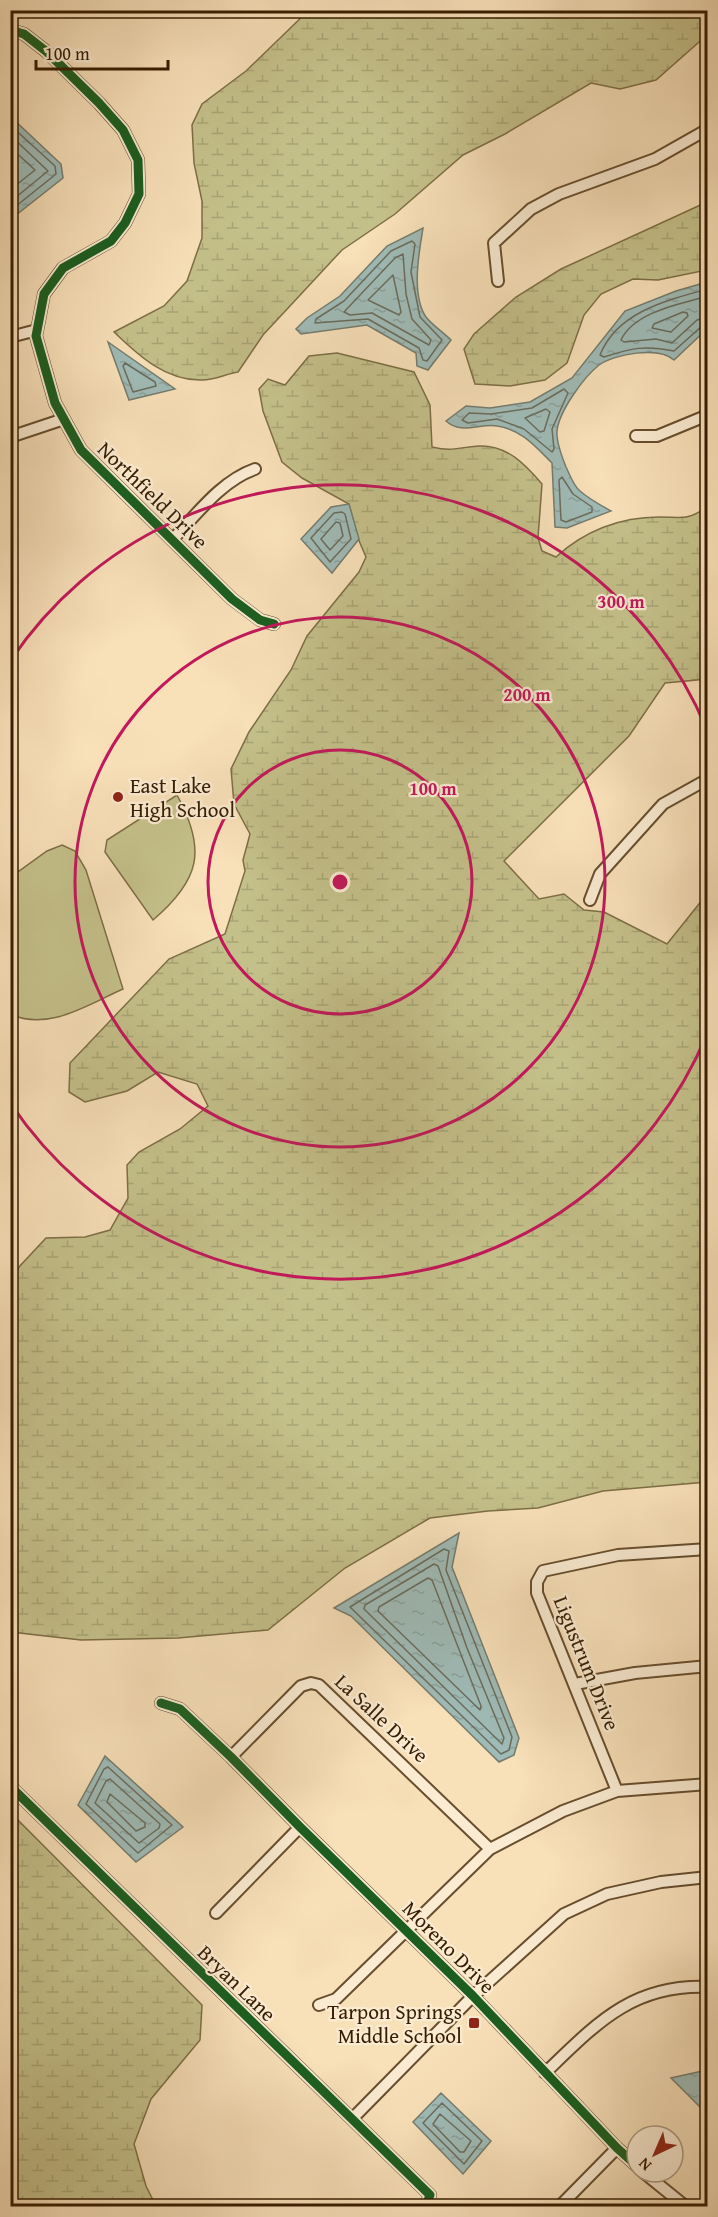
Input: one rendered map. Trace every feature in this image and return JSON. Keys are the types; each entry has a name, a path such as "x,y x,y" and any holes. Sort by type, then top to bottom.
{"street":[{"name":"Northfield Drive","path":"10,30 24,34 39,46 99,103 123,130 138,160 139,194 125,223 111,241 63,268 44,294 36,336 56,403 81,450 232,599 260,620 274,624"},
{"path":"498,281 494,243 531,209 559,194 655,159 708,129"},
{"path":"10,337 37,330"},
{"path":"636,436 657,436 708,415"},
{"path":"10,437 64,419"},
{"path":"173,539 227,484 255,469"},
{"path":"590,900 600,874 663,804 708,779"},
{"name":"Ligustrum Drive","path":"617,1791 537,1593 537,1582 543,1571 618,1555 708,1549"},
{"path":"575,1684 635,1673 708,1666"},
{"name":"La Salle Drive","path":"231,1756 301,1686 311,1683 319,1685 490,1849"},
{"path":"161,1703 180,1709 231,1756"},
{"name":"Moreno Drive","path":"231,1756 300,1827 406,1928 625,2155"},
{"path":"319,2005 336,1998 490,1849 563,1811 617,1791 708,1784"},
{"name":"Bryan Lane","path":"10,1786 430,2195 426,2206"},
{"path":"216,1913 300,1827"},
{"path":"353,2118 473,1996 564,1914 607,1894 661,1882 708,1877"},
{"path":"545,2073 591,2029 619,2007 663,1989 683,1986 708,1987"},
{"path":"560,2206 617,2148"},
{"path":"658,2184 685,2206"}],"green space":[{"path":"308,11 707,11 707,35 656,80 620,89 591,83 505,134 463,155 395,214 342,250 263,335 238,372 206,380 189,379 165,372 143,358 114,332 164,306 187,281 202,238 202,201 194,163 192,125 202,104 246,71"},
{"path":"707,202 707,270 658,280 633,279 601,294 584,315 567,363 545,380 510,386 475,384 464,349 474,334 516,297 561,269"},
{"path":"337,353 414,372 430,405 432,447 451,449 479,446 498,449 515,457 529,469 542,484 538,538 542,551 556,557 578,540 603,527 645,518 684,517 707,507 707,679 665,683 629,736 504,861 539,899 564,894 584,910 604,912 667,944 707,894 707,1482 603,1491 538,1508 430,1518 345,1568 268,1630 178,1638 81,1640 11,1632 10,1290 19,1267 46,1238 85,1237 110,1230 128,1198 127,1165 139,1152 180,1129 208,1106 197,1084 158,1072 127,1091 85,1102 69,1092 70,1063 169,959 225,934 245,871 243,860 250,834 234,804 231,769 249,732 291,670 307,636 359,572 366,557 357,536 349,504 302,478 282,462 263,411 259,389 268,379 285,385 309,356"},
{"path":"177,795 193,832 194,863 181,891 153,920 105,852 107,840"},
{"path":"62,845 75,851 86,870 123,989 68,1014 39,1020 24,1019 10,1014 11,877 47,851"},
{"path":"11,1813 202,2005 200,2040 151,2099 134,2144 146,2186 156,2206 11,2206"}],"water":[{"path":"11,117 61,164 63,178 11,219"},
{"path":"423,228 417,273 421,308 431,323 451,340 428,370 417,366 416,353 367,325 301,334 296,329 307,318 340,296 387,246"},
{"path":"707,282 707,329 674,360 658,353 636,353 606,361 586,378 562,414 557,440 572,480 583,494 611,511 567,528 555,527 552,463 540,451 521,435 506,428 491,425 464,428 446,421 466,406 490,408 530,402 572,378 625,311 676,291"},
{"path":"108,342 175,389 129,400"},
{"path":"349,504 359,539 332,573 301,539 331,507"},
{"path":"459,1533 452,1567 519,1738 514,1755 499,1762 351,1616 334,1608"},
{"path":"105,1756 183,1827 136,1862 78,1805"},
{"path":"708,2070 707,2114 671,2078"},
{"path":"441,2093 491,2141 463,2174 413,2122"}],"cycle path":[{"path":"10,30 24,34 47,52 99,103 123,130 138,160 139,194 125,223 111,241 63,268 44,294 36,336 55,403 81,450 232,599 260,620 274,624"},
{"path":"161,1703 180,1709 231,1757 473,1996 625,2155"},
{"path":"10,1786 430,2195 426,2206"}],"place":[{"name":"East Lake High School","path":"118,797"},
{"name":"Tarpon Springs Middle School","path":"474,2023"}]}
